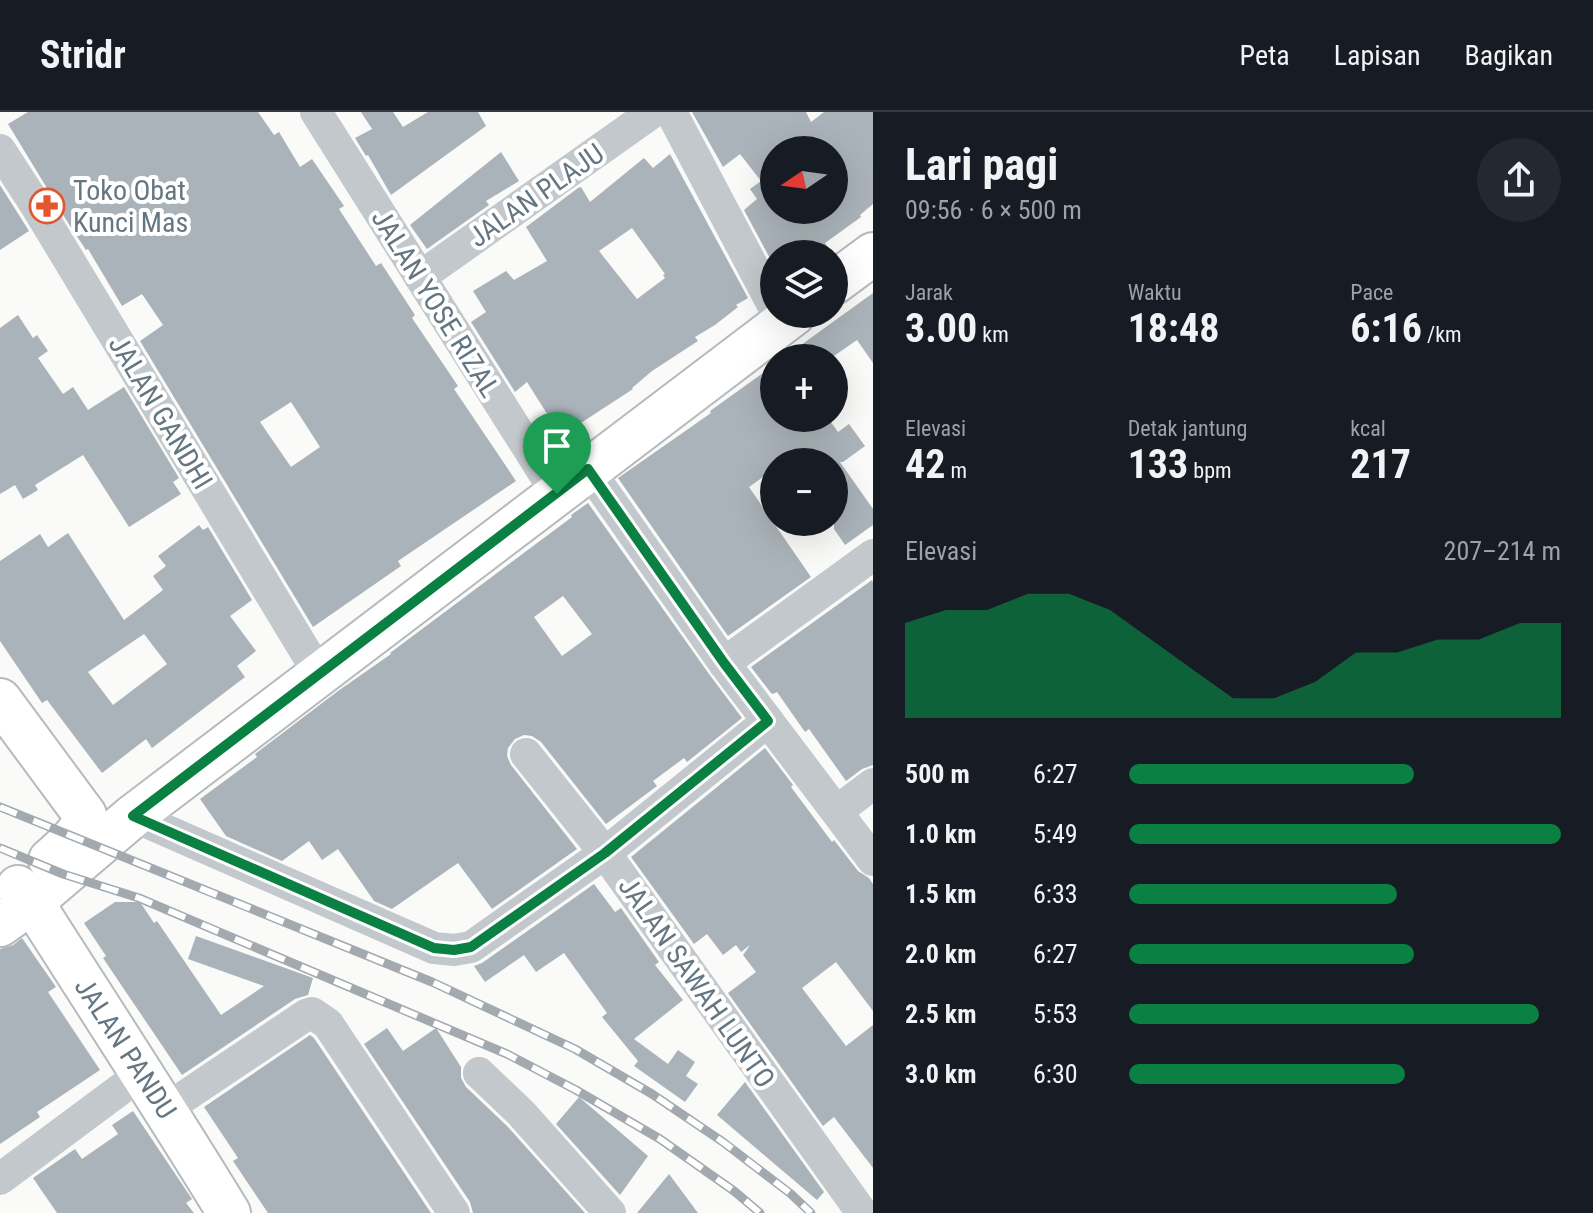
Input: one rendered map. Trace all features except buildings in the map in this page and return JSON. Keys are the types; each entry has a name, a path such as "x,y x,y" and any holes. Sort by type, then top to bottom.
{"main road":[{"path":"848,273 873,254"},
{"path":"8,904 133,816 572,482 764,328"},
{"path":"0,700 85,815 85,821 71,840 8,904"},
{"name":"JALAN PANDU","path":"8,904 141,1074 166,1109 229,1213"}],"street":[{"name":"JALAN YOSE RIZAL","path":"316,112 420,277 572,482 724,663 873,860"},
{"name":"JALAN PLAJU","path":"420,277 653,112"},
{"path":"671,112 760,274"},
{"name":"JALAN GANDHI","path":"0,150 44,217 319,674"},
{"path":"724,663 873,555"},
{"path":"133,816 434,948 454,950 471,947 605,853 768,721"},
{"name":"JALAN SAWAH LUNTO","path":"526,754 605,853 865,1209"},
{"path":"837,811 873,784"},
{"path":"166,1109 312,1013 328,1024 454,1213"},
{"path":"479,1073 521,1113 610,1213"},
{"path":"0,1179 141,1074"}],"railway":[{"path":"0,807 432,982 575,1049 652,1094 723,1142 811,1213"},
{"path":"0,848 63,874 139,898 507,1054 660,1139 760,1213"}],"place":[{"name":"Toko Obat Kunci Mas","path":"47,206"}],"route":[{"path":"588,469 768,721 605,853 471,947 454,950 434,948 133,816 319,674 557,494 588,469"}]}
